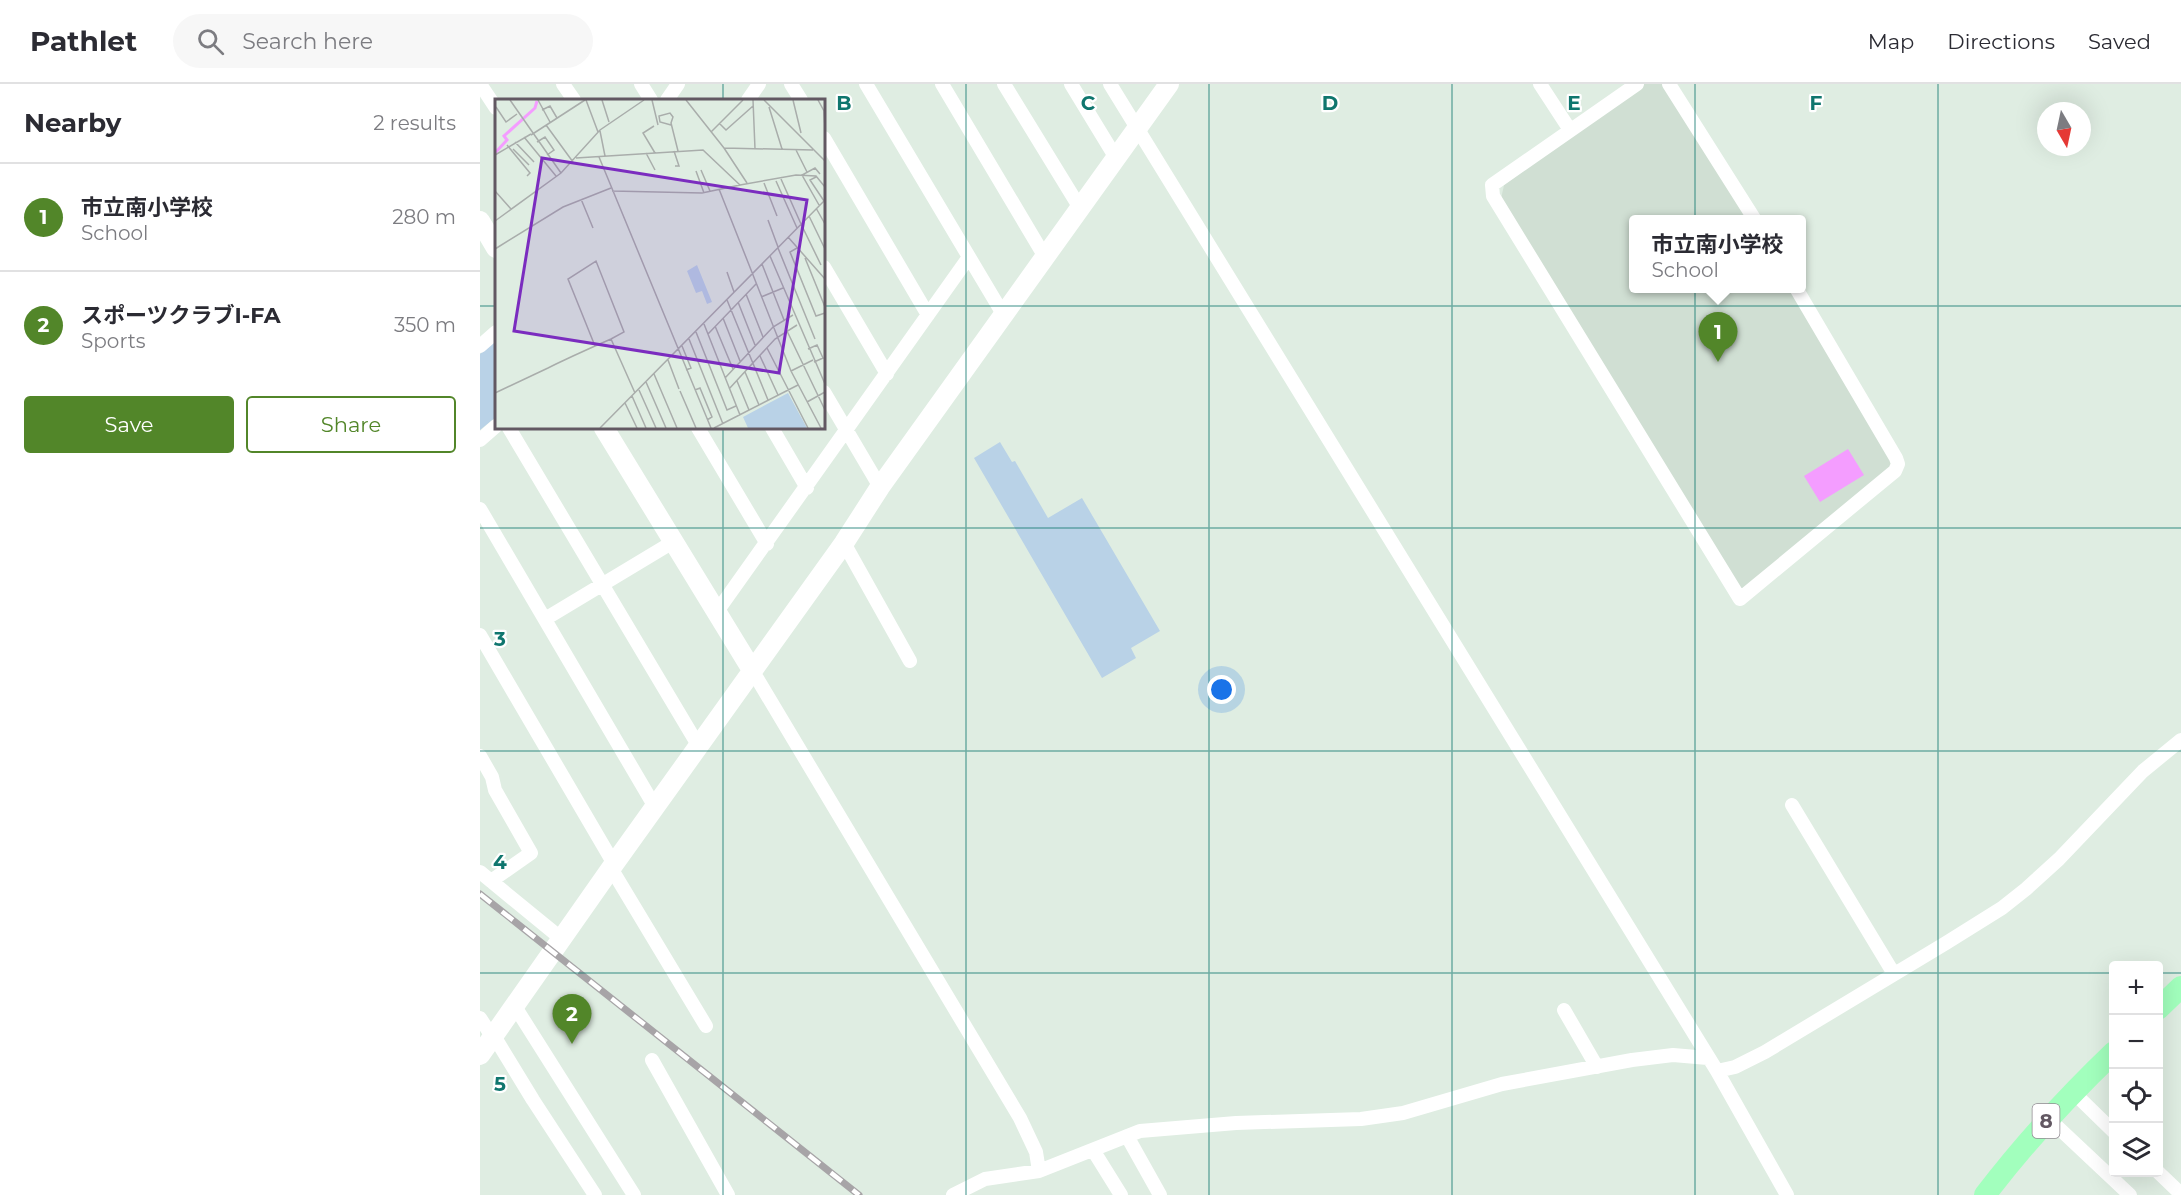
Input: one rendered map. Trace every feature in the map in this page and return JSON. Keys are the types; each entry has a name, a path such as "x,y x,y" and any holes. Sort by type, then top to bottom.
{"main road":[{"path":"2163,1004 2181,987"},
{"name":"8","path":"1985,1195 2048,1119 2109,1057"}],"street":[{"path":"480,84 495,106"},
{"path":"563,84 573,99"},
{"path":"640,84 650,99"},
{"path":"667,99 678,84"},
{"path":"749,99 759,84"},
{"path":"791,84 800,99"},
{"path":"866,84 1003,314"},
{"path":"942,84 1045,257"},
{"path":"1004,84 1080,208"},
{"path":"1071,84 1116,158"},
{"path":"1110,84 1717,1071 1787,1195"},
{"path":"480,1055 563,940 612,866 844,543 880,487 1169,84"},
{"path":"1540,84 1570,130"},
{"path":"1637,84 1492,185 1493,196 1740,598 1895,471 1898,464 1799,293"},
{"path":"1669,84 1752,215"},
{"path":"825,140 928,315"},
{"path":"480,221 495,246"},
{"path":"716,613 969,257"},
{"path":"825,269 887,374"},
{"path":"480,346 495,333"},
{"path":"825,394 880,487"},
{"path":"480,440 495,427"},
{"path":"511,429 699,745"},
{"path":"605,429 1020,1118 1036,1152 1039,1171"},
{"path":"699,429 767,544"},
{"path":"773,429 807,488"},
{"path":"480,509 655,807"},
{"path":"545,619 673,542"},
{"path":"844,543 910,661"},
{"path":"480,635 705,1026"},
{"path":"1717,1071 1735,1067 1765,1052 2002,908 2059,859 2143,771 2181,740"},
{"path":"480,756 492,777 495,790 531,853 485,876 563,940"},
{"path":"1792,805 1894,974"},
{"path":"514,1005 634,1195"},
{"path":"1564,1010 1597,1067"},
{"path":"480,1018 595,1195"},
{"path":"953,1195 984,1179 1039,1171 1140,1131 1236,1122 1293,1123 1381,1117 1403,1113 1502,1084 1663,1056 1707,1058"},
{"path":"652,1060 728,1195"},
{"path":"2073,1092 2109,1127"},
{"path":"2048,1119 2130,1195"},
{"path":"1127,1136 1160,1195"},
{"path":"1094,1150 1121,1195"},
{"path":"2162,1177 2181,1194"}],"shaded area":[{"path":"1644,84 1665,84 1746,215 1629,215 1629,293 1792,293 1894,461 1893,468 1740,592 1501,199 1504,185"},
{"path":"495,341 495,418 480,430 480,354"},
{"path":"1000,442 1012,462 1015,461 1048,518 1082,498 1160,631 1131,648 1136,658 1102,678 974,458"},
{"path":"1848,449 1864,475 1820,502 1804,476"}],"railway":[{"path":"480,894 859,1195"}],"place":[{"name":"市立南小学校","path":"1718,362"},
{"name":"スポーツクラブI-FA","path":"572,1044"}]}
